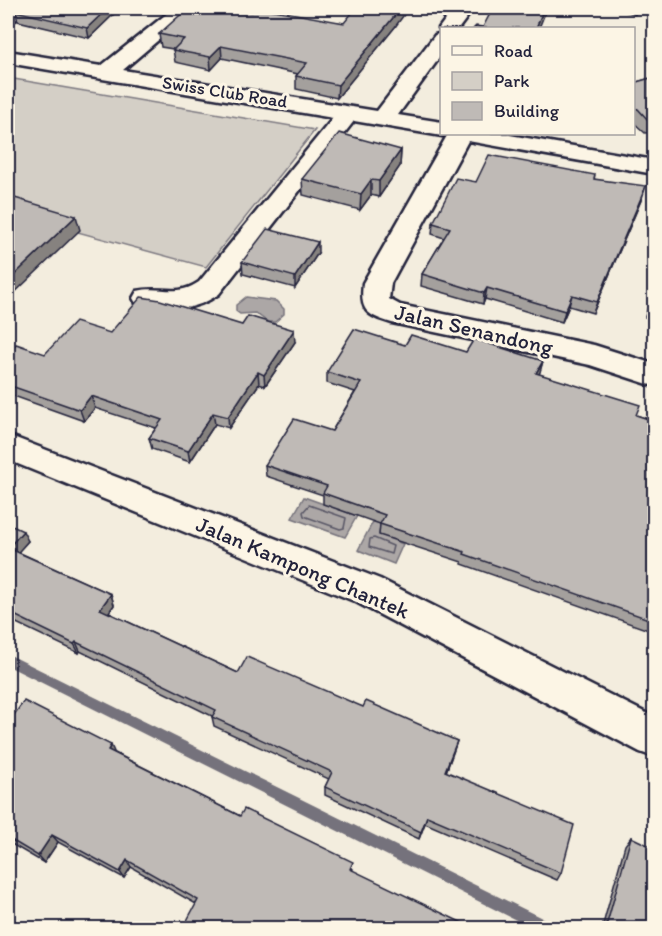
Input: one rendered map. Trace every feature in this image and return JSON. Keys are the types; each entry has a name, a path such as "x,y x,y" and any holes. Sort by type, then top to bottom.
{"street":[{"path":"8,16 19,8"},
{"path":"107,72 186,8"},
{"path":"450,27 464,8"},
{"path":"384,118 440,40"},
{"name":"Swiss Club Road","path":"8,57 440,129"},
{"path":"147,298 169,302 186,301 199,296 209,288 349,112"},
{"name":"Jalan Senandong","path":"459,135 377,283 375,303 392,313 594,355 654,375"},
{"path":"473,135 654,167"},
{"name":"Jalan Kampong Chantek","path":"8,447 367,590 654,738"}],"green space":[{"path":"8,78 315,130 206,267 8,213"}],"water":[{"path":"246,297 276,301 284,309 284,314 275,322 268,322 255,313 240,314 236,311 236,305"},
{"path":"304,497 357,516 345,537 292,518"},
{"path":"386,497 379,534 403,544 394,564 358,550"}],"building":[{"path":"19,8 108,8 87,28 15,11"},
{"path":"188,8 227,8 252,12 257,8 263,8 344,23 356,8 401,8 338,85 296,76 307,63 221,46 210,57 173,50 184,39 159,34"},
{"path":"493,8 544,8 536,27 483,27"},
{"path":"654,77 654,120 648,120 635,108 635,82"},
{"path":"339,133 401,150 379,181 371,180 361,194 302,179"},
{"path":"489,155 595,175 594,179 646,186 597,302 572,295 565,311 487,288 484,293 422,274 450,228 433,223 456,178 476,182"},
{"path":"8,196 76,216 8,281"},
{"path":"267,229 318,242 295,277 242,262"},
{"path":"654,287 654,306 649,304"},
{"path":"141,297 160,300 242,325 248,316 294,330 264,375 258,372 228,417 213,413 188,451 149,438 162,420 91,396 80,410 8,385 8,354 16,344 45,354 75,322 110,333"},
{"path":"354,329 405,345 411,335 466,352 474,339 543,361 536,373 640,405 636,415 654,421 654,621 464,554 465,552 380,524 385,515 323,493 327,486 265,465 294,419 332,431 361,383 327,372"},
{"path":"8,524 23,531 8,548"},
{"path":"8,548 111,594 100,609 238,673 247,657 363,707 366,701 457,741 445,771 574,825 561,873 427,816 421,832 325,787 332,772 212,717 216,710 76,642 74,644 8,612"},
{"path":"24,701 111,745 108,750 240,816 244,809 353,862 350,869 473,928 183,928 198,900 127,860 120,872 52,835 38,856 8,838 8,723"},
{"path":"631,837 654,848 654,928 606,927"}],"waterway":[{"path":"8,660 547,928"}]}
